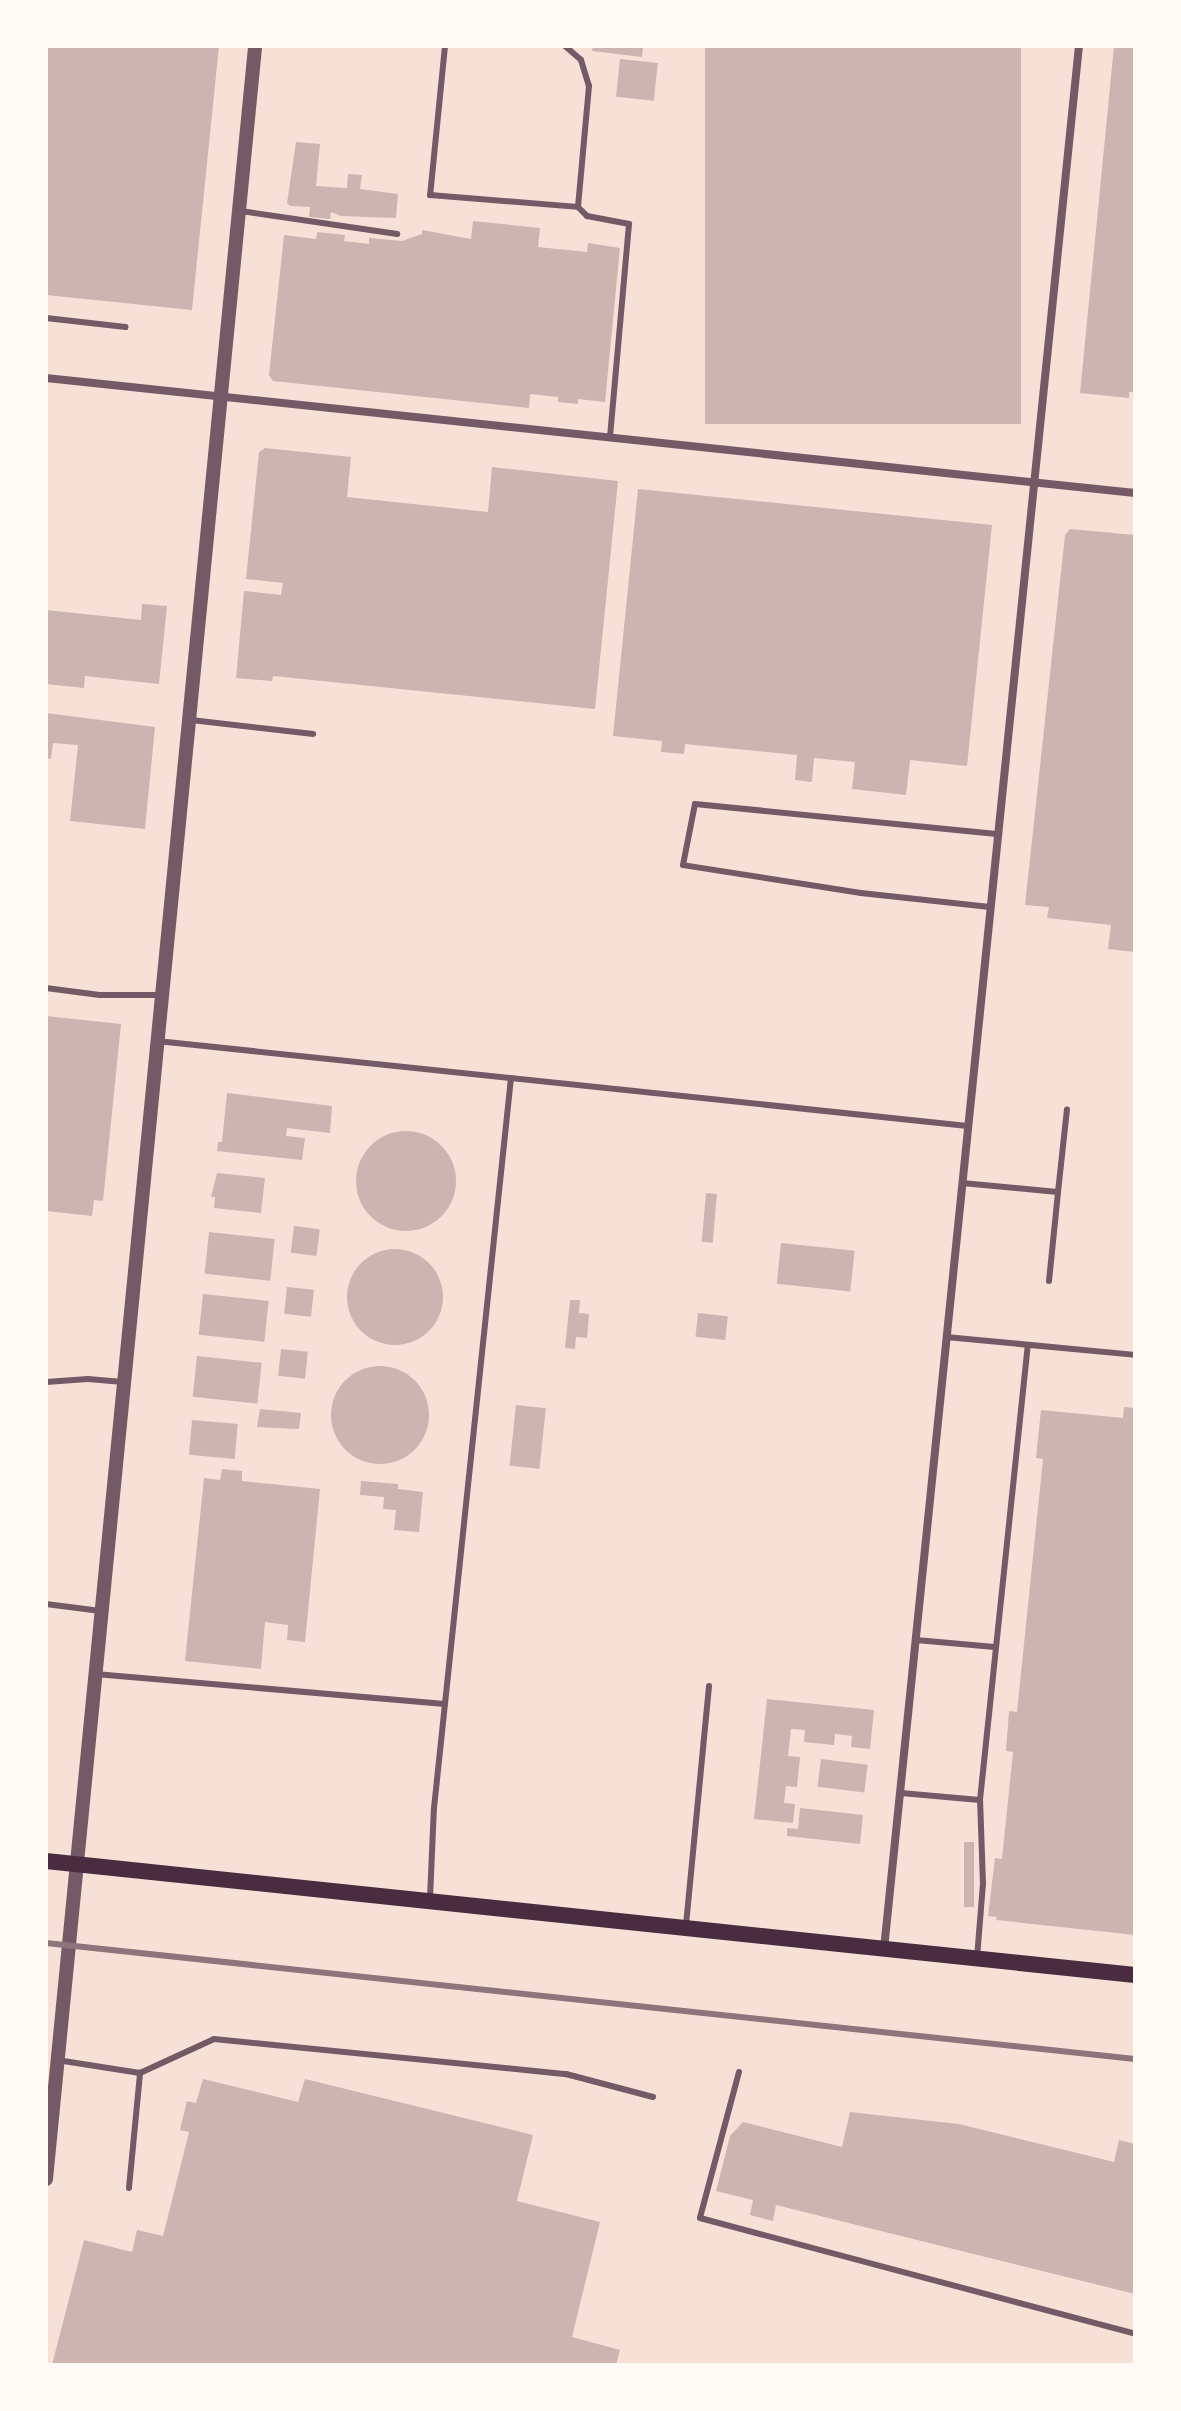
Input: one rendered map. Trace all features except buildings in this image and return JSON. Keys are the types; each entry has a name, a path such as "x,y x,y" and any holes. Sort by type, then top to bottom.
{"main road":[{"path":"46,1861 1135,1975"}],"street":[{"path":"46,2179 255,46"},
{"path":"884,1949 1079,46"},
{"path":"46,378 1135,493"}],"lane":[{"path":"445,46 430,195 578,207 587,216 629,224 610,437"},
{"path":"565,46 581,60 589,86 578,207"},
{"path":"237,211 397,234"},
{"path":"46,318 125,327"},
{"path":"187,720 313,734"},
{"path":"990,907 861,893 683,865 695,804 997,834"},
{"path":"46,988 100,995 162,995"},
{"path":"157,1041 968,1126"},
{"path":"430,1901 434,1808 511,1078"},
{"path":"1049,1281 1067,1109"},
{"path":"962,1183 1058,1192"},
{"path":"946,1337 1135,1355"},
{"path":"977,1958 983,1884 980,1800 1028,1346"},
{"path":"46,1382 88,1379 123,1382"},
{"path":"46,1604 101,1611"},
{"path":"916,1640 995,1647"},
{"path":"95,1674 445,1704"},
{"path":"685,1927 709,1686"},
{"path":"901,1793 980,1800"},
{"path":"57,2060 140,2073 214,2039 566,2074 653,2097"},
{"path":"739,2072 700,2218 1135,2334"},
{"path":"129,2188 140,2073"}],"railway":[{"path":"46,1943 1135,2059"}]}
